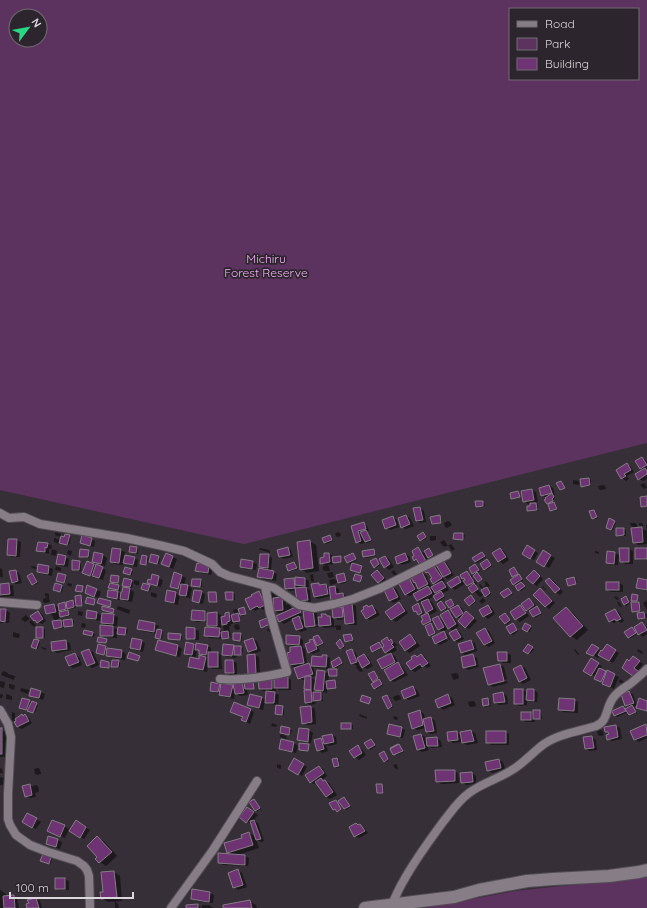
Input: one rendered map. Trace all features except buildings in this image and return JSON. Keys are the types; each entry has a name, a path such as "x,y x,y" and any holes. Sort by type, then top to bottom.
{"street":[{"path":"0,513 9,518 24,517 40,524 126,538 184,551 212,564 220,572 229,576 277,590 299,605 314,608 353,599 381,588 447,555"},
{"path":"220,679 248,679 288,672 270,613 265,586"},
{"path":"0,602 37,605"},
{"path":"392,904 411,867 432,837 465,795 519,766 547,742 601,723 604,720 614,696 620,690 636,680 647,669"},
{"path":"0,710 8,724 11,737 8,794 8,818 10,825 16,834 30,845 77,861 84,866 89,876 90,908"},
{"path":"171,908 213,850 257,781"},
{"path":"365,908 454,897 479,890 527,881 609,876 647,870"}],"green space":[{"name":"Michiru Forest Reserve","path":"0,0 647,0 647,443 244,544 0,490"},
{"path":"647,877 647,908 424,908 515,891"}]}
